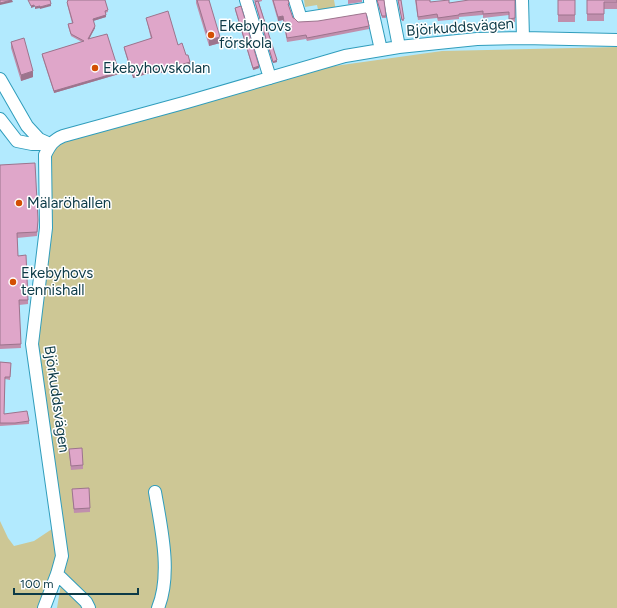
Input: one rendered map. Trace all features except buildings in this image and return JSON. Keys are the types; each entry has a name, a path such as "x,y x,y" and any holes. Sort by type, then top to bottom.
{"street":[{"path":"246,0 270,78"},
{"path":"295,0 296,19 370,4 381,50"},
{"name":"Björkuddsvägen","path":"390,0 399,47"},
{"name":"Björkuddsvägen","path":"522,0 523,38"},
{"name":"Björkuddsvägen","path":"44,608 62,556 32,344 46,228 45,155 50,144 63,136 345,56 399,47 477,39 523,38 617,40"},
{"path":"0,79 28,126 39,139 50,144"},
{"name":"Björkuddsvägen","path":"0,118 17,141 32,144 50,144"},
{"path":"155,492 162,531 165,582 162,598 158,608"},
{"path":"57,574 86,602 89,608"}],"shaded area":[{"path":"304,0 334,0 336,11 319,14 317,5 305,7"},
{"path":"617,47 617,608 57,608 66,554 49,423 36,342 48,158 53,148 64,140 313,69 442,51"},
{"path":"0,521 8,538 14,546 34,541 52,529 54,545 58,552 40,608 0,608"}],"place":[{"name":"Ekebyhovs förskola","path":"211,35"},
{"name":"Ekebyhovskolan","path":"95,68"},
{"name":"Mälaröhallen","path":"19,203"},
{"name":"Ekebyhovs tennishall","path":"13,282"}]}
